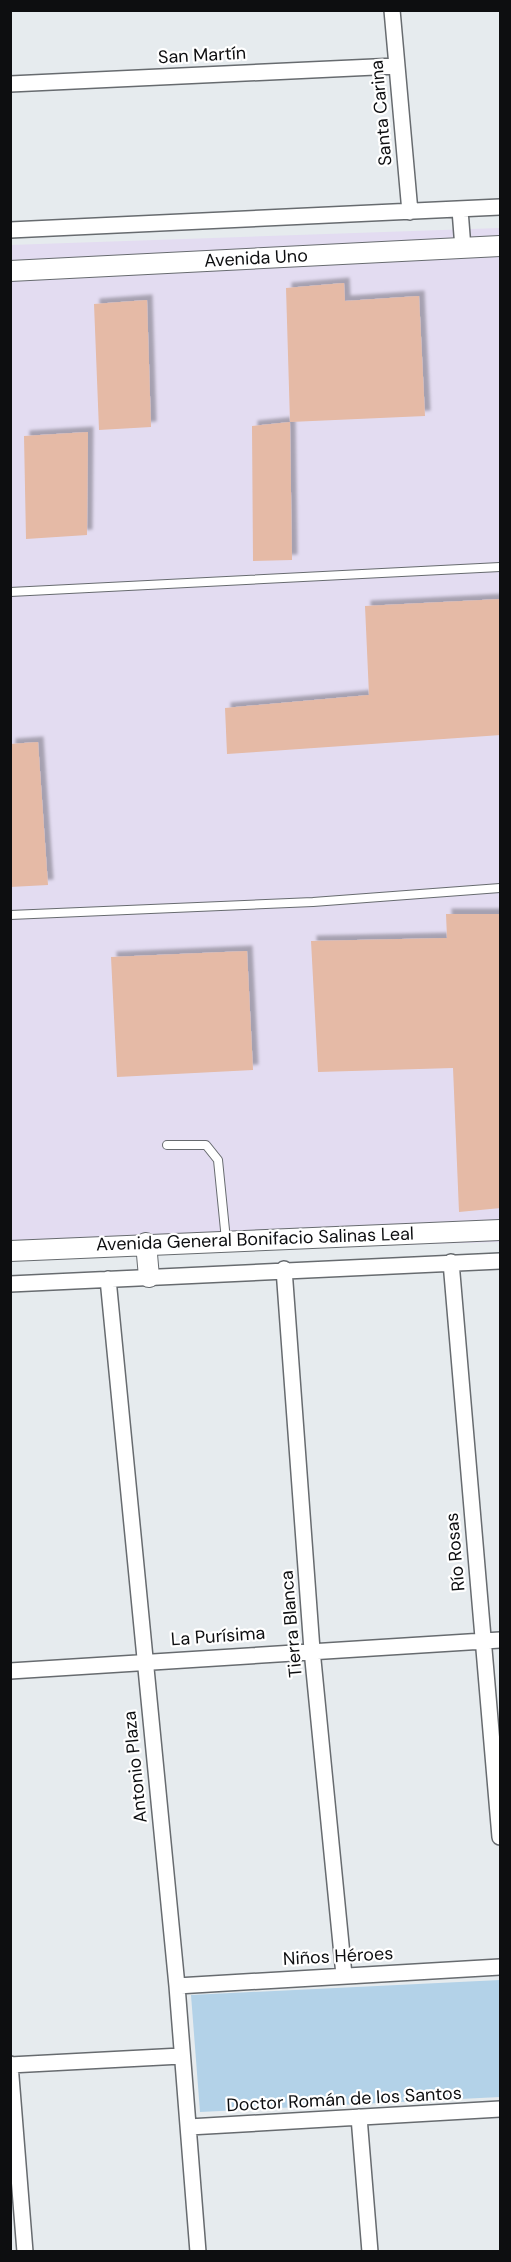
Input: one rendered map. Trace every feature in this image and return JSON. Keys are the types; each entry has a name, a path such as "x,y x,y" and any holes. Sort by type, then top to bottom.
{"street":[{"name":"Santa Carina","path":"392,10 410,212"},
{"name":"San Martín","path":"10,84 396,66"},
{"path":"10,230 501,207"},
{"path":"460,210 463,248"},
{"name":"Avenida Uno","path":"10,271 501,246"},
{"name":"Avenida General Bonifacio Salinas Leal","path":"10,1251 146,1243 501,1230"},
{"path":"477,1231 501,1243"},
{"path":"146,1243 149,1277"},
{"path":"10,1284 284,1269 501,1261"},
{"name":"Río Rosas","path":"451,1262 482,1641 501,1837"},
{"name":"Tierra Blanca","path":"284,1269 312,1650 344,1975"},
{"name":"Antonio Plaza","path":"108,1279 177,1986 198,2252"},
{"name":"La Purísima","path":"10,1671 312,1650 501,1640"},
{"name":"Niños Héroes","path":"177,1986 501,1966"},
{"path":"25,2252 11,2065 181,2056"},
{"name":"Doctor Román de los Santos","path":"189,2127 501,2109"},
{"path":"359,2117 370,2252"}],"lane":[{"path":"10,592 501,567"},
{"path":"10,915 313,902 501,888"},
{"path":"167,1145 206,1145 218,1160 226,1240"}],"shaded area":[{"path":"500,228 500,1242 11,1256 10,245"},
{"path":"500,1980 500,2097 200,2112 191,1995"}],"building":[{"path":"344,283 345,301 419,296 425,416 290,422 286,288"},
{"path":"147,300 151,427 99,430 94,304"},
{"path":"290,422 292,560 253,561 252,426"},
{"path":"88,432 87,535 26,539 24,436"},
{"path":"501,599 501,735 227,754 225,708 369,695 365,606"},
{"path":"38,742 48,885 10,887 10,744"},
{"path":"446,914 501,914 501,1208 459,1212 453,1068 318,1072 311,941 447,938"},
{"path":"247,951 253,1070 117,1077 111,957"}]}
